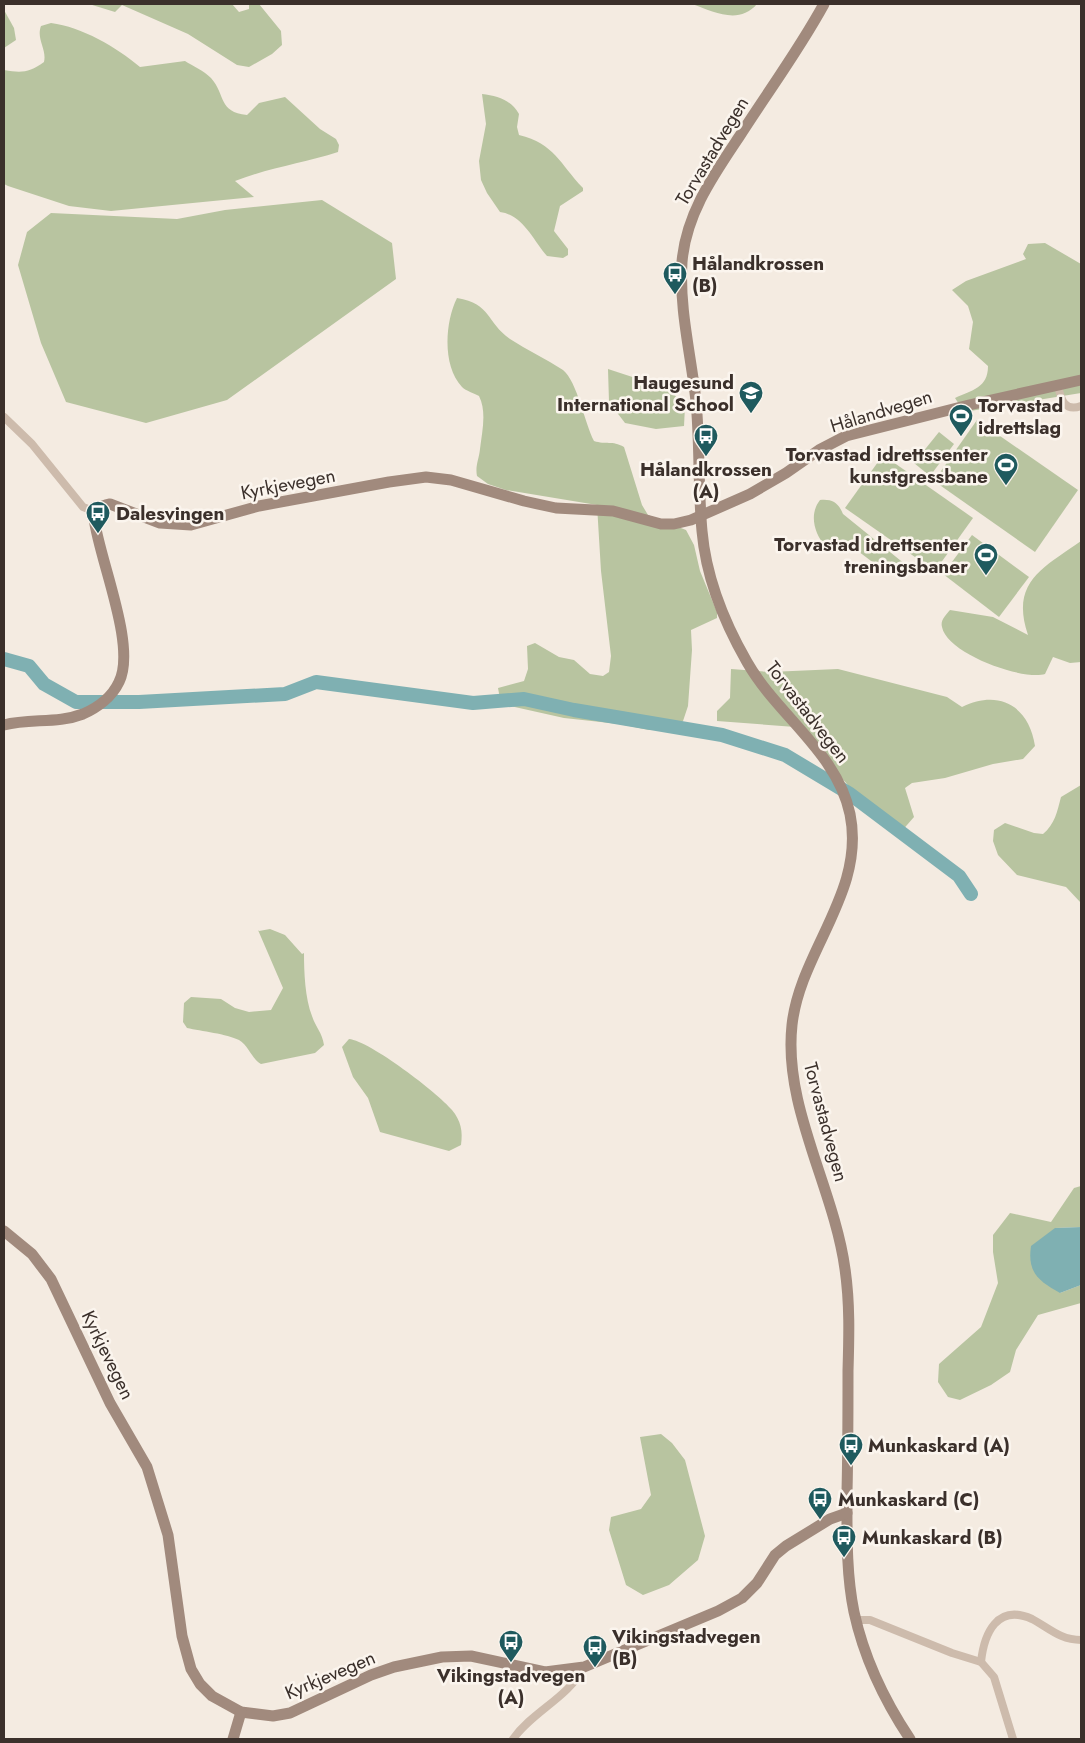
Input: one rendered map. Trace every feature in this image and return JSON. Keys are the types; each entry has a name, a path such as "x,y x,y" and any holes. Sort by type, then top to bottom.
{"main road":[{"name":"Torvastadvegen","path":"824,4 710,182 694,212 686,238 682,280 698,421 701,515 704,544 712,582 733,636 751,669 767,692 832,770 844,792 851,819 853,847 848,876 842,894 800,984 791,1042 791,1059 796,1092 840,1242 846,1272 849,1329 847,1513 849,1578 856,1620 875,1676 889,1706 910,1739"},
{"name":"Hålandvegen","path":"701,515 760,488 819,450 852,434 969,404 1081,380"},
{"name":"Kyrkjevegen","path":"96,512 103,505 110,504 160,523 192,525 259,506 426,477 452,480 524,501 556,508 613,511 661,524 686,522 701,515"},
{"path":"4,725 16,722 65,719 82,714 99,706 120,682 124,665 123,646 118,616 96,532 94,518 96,512"},
{"name":"Kyrkjevegen","path":"4,1231 32,1254 51,1279 110,1403 148,1467 168,1535 175,1571 182,1636 191,1669 200,1684 212,1696 241,1712 260,1716 290,1713 371,1675 442,1657 471,1656 545,1672 584,1666 718,1611 742,1598 786,1546 830,1519 847,1513"},
{"path":"233,1739 241,1712"}],"street":[{"path":"1058,386 1062,401 1066,406 1073,408 1081,406"},
{"path":"4,417 32,444 83,506 96,512"},
{"path":"981,1662 982,1650 991,1626 999,1618 1017,1615 1031,1619 1061,1637 1081,1640"},
{"path":"856,1620 870,1620 952,1653 981,1662 994,1677 1012,1739"},
{"path":"513,1739 521,1728 573,1685 584,1666"}],"green space":[{"path":"89,4 232,4 239,12 249,9 249,4 259,4 281,31 282,45 272,54 249,67 237,65 188,34 122,5 115,12"},
{"path":"692,4 757,4 742,14 726,15"},
{"path":"4,10 14,28 16,40 4,48"},
{"path":"51,23 86,33 120,52 140,67 185,61 211,78 227,106 238,113 247,115 259,103 285,97 320,129 336,139 339,145 338,152 235,181 254,197 111,211 69,206 8,186 4,184 4,70 25,71 44,62 45,57 40,31 41,26"},
{"path":"482,94 499,98 512,105 519,114 517,127 519,135 549,149 583,188 583,191 560,206 554,231 568,249 568,255 563,258 547,256 527,229 515,218 500,212 487,193 481,180 479,161 486,124"},
{"path":"322,200 392,243 396,279 227,400 146,423 66,402 41,343 18,265 27,232 51,213 177,219 225,210"},
{"path":"1045,243 1081,264 1081,393 964,412 955,398 982,384 988,366 969,349 973,322 968,306 952,290 966,281 1026,259 1023,254 1028,244"},
{"path":"457,298 468,301 483,309 502,333 563,370 577,393 594,441 624,447 642,505 648,515 686,530 694,545 700,571 717,612 717,618 691,630 692,650 688,706 683,721 677,726 649,730 619,724 564,718 501,704 498,688 524,681 528,669 527,646 535,643 559,657 574,660 590,674 603,676 609,672 611,656 601,571 597,505 506,490 488,484 477,476 483,409 479,396 462,387 456,378 448,356 448,331"},
{"path":"608,369 669,389 685,406 684,426 656,429 625,423 609,402"},
{"name":"Torvastad idrettssenter kunstgressbane","path":"977,420 1078,490 1035,552 934,481"},
{"path":"939,432 954,444 930,476 914,463"},
{"path":"883,455 973,518 935,571 845,508"},
{"path":"820,500 828,500 837,504 843,514 906,565 883,570 846,542 825,546 818,535 814,523 815,511"},
{"name":"Torvastad idrettsenter treningsbaner","path":"972,535 1029,577 999,617 943,574"},
{"path":"1081,541 1081,662 1070,663 1053,657 1045,674 1021,673 1004,669 971,656 957,647 947,637 942,627 942,622 950,610 993,617 1028,635 1023,602 1027,589 1043,569"},
{"path":"731,669 770,672 838,669 947,697 962,707 988,700 1000,701 1019,711 1026,720 1032,732 1035,746 1023,759 993,764 945,778 912,783 905,788 914,817 900,833 886,818 869,806 869,808 795,727 717,721 717,711 730,698"},
{"path":"1081,785 1081,903 1066,887 1017,875 998,855 993,841 994,830 1005,823 1034,833 1043,834 1053,822 1061,797"},
{"path":"270,929 285,935 302,954 304,953 306,993 312,1016 324,1045 315,1053 261,1064 239,1040 221,1034 187,1028 183,1022 184,1003 191,997 221,999 235,1008 249,1012 271,1010 283,988 258,930"},
{"path":"349,1039 359,1042 387,1058 444,1102 455,1114 459,1122 462,1135 461,1145 449,1151 380,1132 368,1098 353,1077 342,1047"},
{"path":"1081,1186 1081,1227 1055,1228 1060,1293 1081,1285 1081,1303 1038,1315 1016,1350 1010,1372 991,1385 960,1400 948,1397 938,1382 939,1364 981,1327 998,1283 993,1252 993,1235 1010,1213 1051,1222 1074,1188"},
{"path":"661,1434 672,1443 685,1460 705,1536 698,1560 669,1585 643,1595 626,1585 609,1530 611,1517 641,1509 651,1495 640,1437"}],"water":[{"path":"1081,1227 1081,1285 1060,1293 1036,1275 1031,1263 1031,1246 1055,1228"}],"waterway":[{"path":"4,659 29,666 44,684 76,702 139,702 285,694 316,682 473,703 524,699 574,710 722,735 785,755 850,794 959,876 971,894"}],"place":[{"name":"Hålandkrossen (B)","path":"675,295"},
{"name":"Haugesund International School","path":"751,414"},
{"name":"Torvastad idrettslag","path":"961,437"},
{"name":"Hålandkrossen (A)","path":"706,457"},
{"name":"Torvastad idrettssenter kunstgressbane","path":"1006,486"},
{"name":"Dalesvingen","path":"98,534"},
{"name":"Torvastad idrettsenter treningsbaner","path":"986,576"},
{"name":"Munkaskard (A)","path":"851,1466"},
{"name":"Munkaskard (C)","path":"820,1520"},
{"name":"Munkaskard (B)","path":"844,1558"},
{"name":"Vikingstadvegen (A)","path":"511,1663"},
{"name":"Vikingstadvegen (B)","path":"595,1668"}]}
